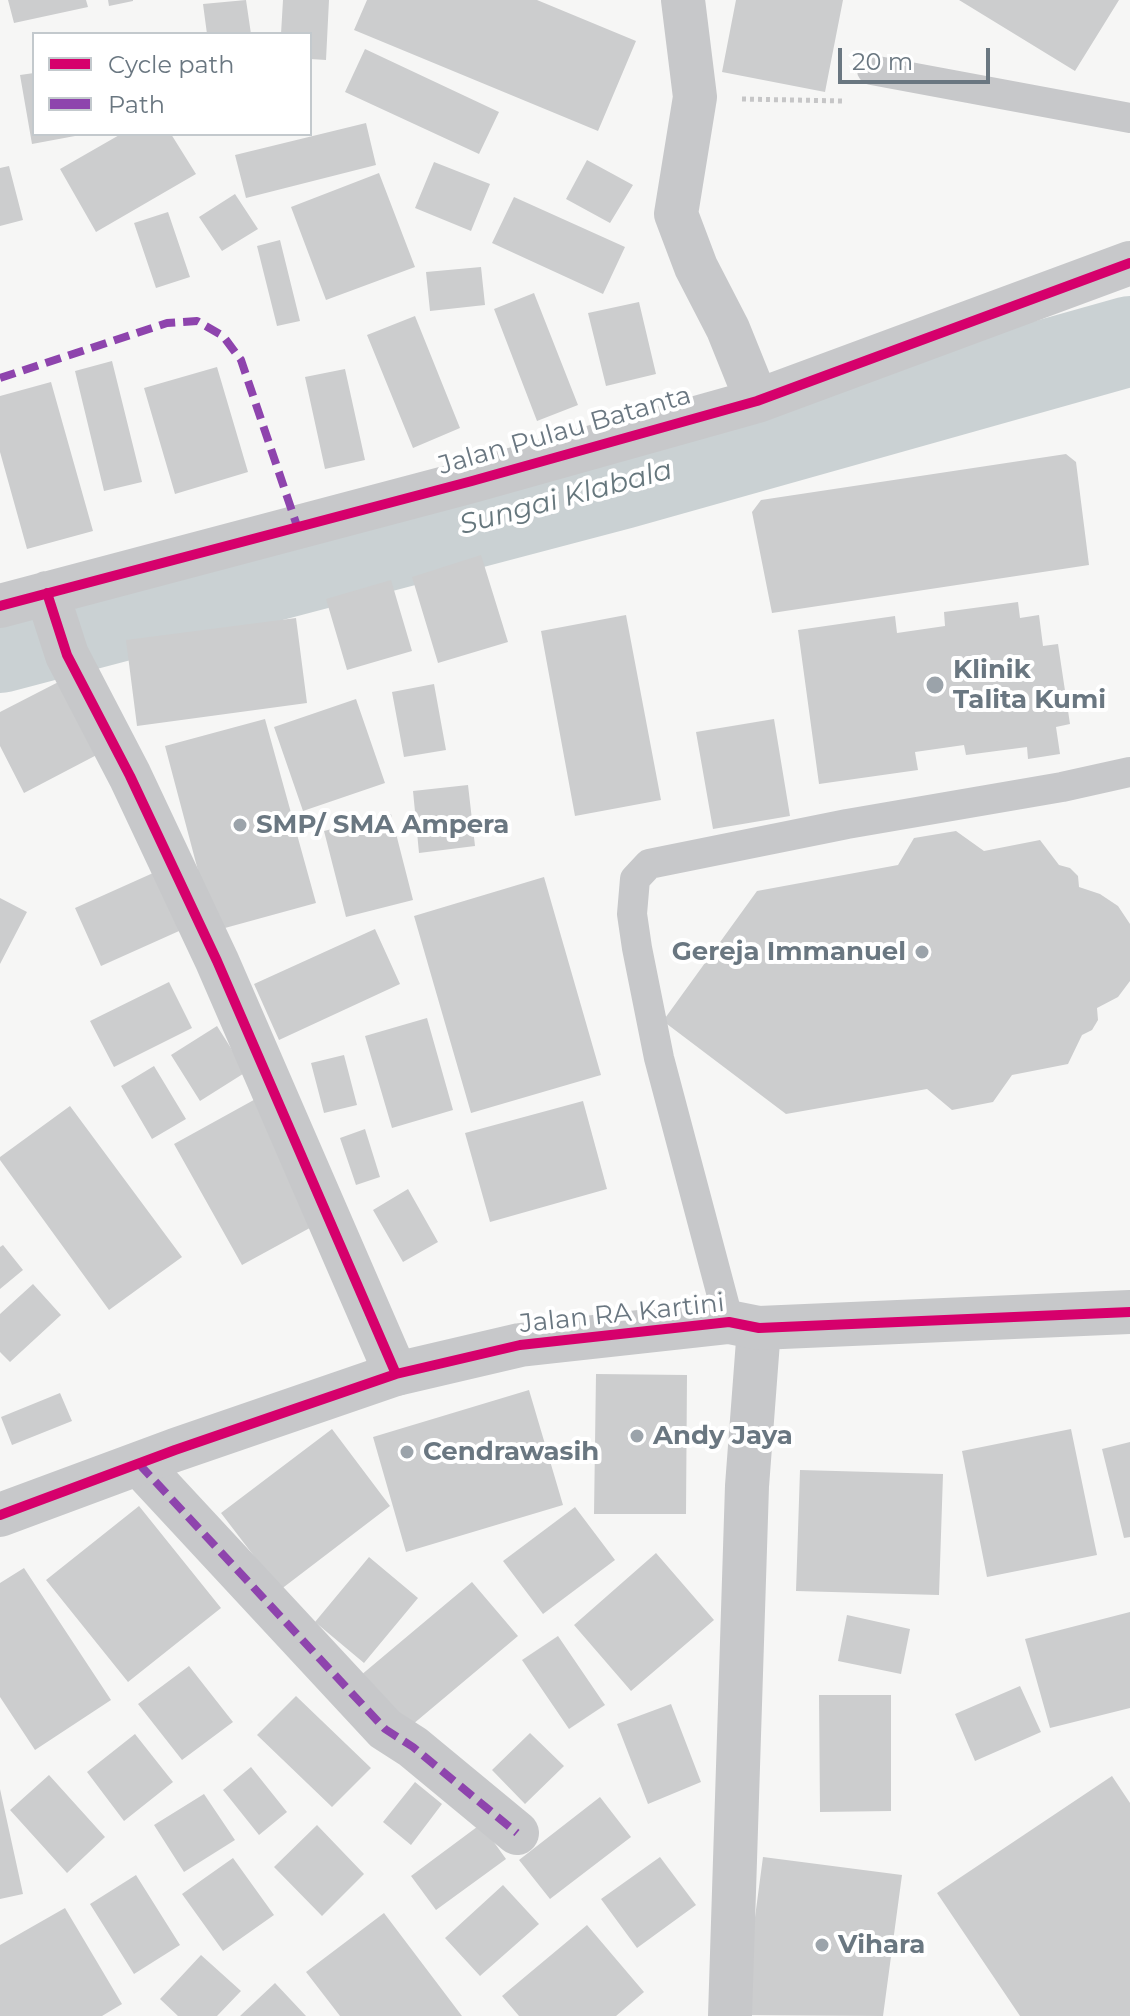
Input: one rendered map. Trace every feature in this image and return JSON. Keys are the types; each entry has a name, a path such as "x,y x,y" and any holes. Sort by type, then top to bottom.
{"street":[{"path":"683,0 695,97 676,214 696,267 728,329 757,401"},
{"name":"Jalan Pulau Batanta","path":"0,606 49,603 757,401 1130,263"},
{"path":"49,603 67,655 130,776 217,961 396,1374"},
{"name":"Jalan RA Kartini","path":"0,1514 396,1374 520,1345 744,1325 1130,1312"},
{"path":"730,2016 747,1486 744,1325"},
{"path":"139,1464 385,1729 413,1747 517,1833"}],"lane":[{"path":"872,70 1130,118"},
{"path":"744,1325 659,1058 632,914 635,879 649,864 1130,772"}],"path":[{"path":"695,97 865,101 872,70"}],"building":[{"path":"8,0 86,0 88,7 14,23"},
{"path":"108,0 133,0 133,1 109,6"},
{"path":"246,0 251,32 207,32 203,4"},
{"path":"283,0 329,0 326,60 312,59 312,32 281,32"},
{"path":"367,0 537,0 636,41 598,131 354,30"},
{"path":"736,0 843,0 825,92 722,72"},
{"path":"959,0 1119,0 1075,71"},
{"path":"365,49 499,112 479,154 345,92"},
{"path":"32,73 32,136 75,136 32,144 20,75"},
{"path":"366,123 376,165 246,198 235,155"},
{"path":"118,136 172,136 196,174 96,232 60,169"},
{"path":"587,160 633,185 610,223 566,199"},
{"path":"434,162 490,184 471,231 415,208"},
{"path":"9,166 23,220 0,226 0,168"},
{"path":"379,173 415,267 326,300 291,207"},
{"path":"235,194 258,229 222,251 199,217"},
{"path":"514,197 625,247 603,294 492,243"},
{"path":"168,212 190,277 156,288 134,223"},
{"path":"280,240 300,321 277,326 257,246"},
{"path":"481,267 485,305 430,311 426,272"},
{"path":"534,293 578,405 537,421 494,309"},
{"path":"639,302 656,374 606,386 588,313"},
{"path":"415,316 460,428 413,448 367,335"},
{"path":"112,361 142,482 104,491 75,371"},
{"path":"217,367 248,472 175,494 144,388"},
{"path":"345,369 365,460 325,469 305,377"},
{"path":"51,382 93,531 27,549 0,452 0,396"},
{"path":"1066,454 1076,462 1089,565 772,613 752,512 761,500"},
{"path":"481,555 508,642 438,663 412,577"},
{"path":"391,580 412,651 347,670 326,599"},
{"name":"Klinik Talita Kumi","path":"1018,602 1020,618 1039,615 1043,646 1058,644 1070,724 1056,727 1060,754 1028,759 1027,747 966,755 964,745 915,752 918,770 819,784 798,630 895,616 897,633 945,626 944,612"},
{"path":"626,615 661,800 575,816 541,631"},
{"path":"296,618 307,703 137,726 126,640"},
{"path":"72,675 110,748 24,793 0,746 0,712"},
{"path":"434,684 446,750 404,757 392,692"},
{"path":"356,699 385,783 303,811 274,727"},
{"name":"SMP/ SMA Ampera","path":"265,719 316,903 214,931 165,746"},
{"path":"774,719 790,816 713,829 696,732"},
{"path":"468,785 475,846 419,853 413,791"},
{"path":"391,814 413,900 346,917 324,831"},
{"name":"Gereja Immanuel","path":"956,831 984,851 1040,840 1059,865 1070,868 1078,876 1079,887 1100,894 1118,906 1130,924 1130,981 1118,997 1097,1008 1098,1020 1092,1030 1082,1035 1068,1064 1012,1075 993,1102 952,1110 927,1089 786,1114 663,1021 757,891 898,865 914,838"},
{"path":"162,869 188,927 101,966 75,908"},
{"path":"544,877 601,1075 471,1113 414,916"},
{"path":"0,898 27,912 0,964"},
{"path":"375,929 400,984 279,1040 254,984"},
{"path":"169,982 192,1028 114,1067 90,1021"},
{"path":"427,1018 453,1110 392,1128 365,1036"},
{"path":"217,1026 246,1072 200,1101 171,1055"},
{"path":"344,1055 357,1105 324,1113 311,1063"},
{"path":"154,1066 186,1119 152,1139 121,1086"},
{"path":"261,1096 328,1218 242,1265 174,1144"},
{"path":"583,1101 607,1189 490,1222 465,1133"},
{"path":"70,1106 182,1257 109,1310 0,1160"},
{"path":"365,1129 380,1177 356,1185 340,1138"},
{"path":"408,1189 438,1242 403,1262 373,1210"},
{"path":"3,1245 23,1270 0,1289 0,1247"},
{"path":"33,1284 61,1315 10,1362 0,1352 0,1314"},
{"path":"596,1374 687,1375 686,1514 594,1514"},
{"path":"529,1390 563,1505 406,1552 373,1437"},
{"path":"60,1393 72,1421 12,1445 1,1417"},
{"path":"332,1429 390,1506 280,1590 221,1513"},
{"path":"1071,1429 1097,1555 987,1577 962,1451"},
{"path":"1130,1442 1130,1537 1124,1538 1102,1449"},
{"path":"800,1470 943,1474 939,1595 796,1591"},
{"path":"139,1506 221,1608 128,1682 46,1580"},
{"path":"575,1507 615,1560 543,1614 503,1561"},
{"path":"656,1553 714,1620 631,1691 574,1625"},
{"path":"369,1557 418,1598 364,1663 315,1622"},
{"path":"24,1568 111,1700 35,1750 0,1697 0,1583"},
{"path":"472,1582 518,1636 400,1735 354,1681"},
{"path":"1130,1612 1130,1708 1050,1728 1025,1639"},
{"path":"847,1615 910,1629 901,1674 838,1661"},
{"path":"558,1636 605,1705 569,1729 522,1660"},
{"path":"189,1666 233,1722 182,1760 138,1704"},
{"path":"1020,1686 1041,1732 975,1761 955,1714"},
{"path":"819,1695 891,1695 891,1811 820,1812"},
{"path":"296,1696 371,1768 332,1807 257,1735"},
{"path":"671,1704 701,1782 648,1804 617,1724"},
{"path":"530,1733 564,1766 525,1804 492,1770"},
{"path":"135,1734 173,1782 124,1821 87,1772"},
{"path":"251,1767 287,1812 259,1835 223,1790"},
{"path":"49,1775 105,1837 67,1873 10,1810"},
{"path":"1112,1776 1130,1803 1130,2016 1020,2016 937,1893"},
{"path":"415,1782 442,1804 411,1845 383,1822"},
{"path":"0,1789 23,1894 0,1899"},
{"path":"204,1794 235,1840 184,1872 154,1825"},
{"path":"600,1797 631,1837 550,1899 519,1860"},
{"path":"481,1824 506,1859 436,1910 411,1876"},
{"path":"317,1825 364,1874 322,1916 274,1867"},
{"path":"660,1857 696,1905 637,1948 601,1899"},
{"name":"Vihara","path":"763,1857 902,1875 883,2016 742,2015"},
{"path":"233,1858 274,1915 223,1951 182,1894"},
{"path":"136,1875 180,1945 134,1974 90,1904"},
{"path":"503,1885 539,1924 480,1976 445,1938"},
{"path":"65,1908 122,2004 102,2016 0,2016 0,1945"},
{"path":"384,1913 462,2016 340,2016 306,1972"},
{"path":"587,1925 644,1992 616,2016 519,2016 502,1996"},
{"path":"201,1955 241,1991 217,2016 178,2016 160,1999"},
{"path":"275,1983 306,2016 240,2016"}],"waterway":[{"name":"Sungai Klabala","path":"0,648 622,484 1130,341"}],"marked path":[{"path":"0,378 167,323 197,321 223,336 241,360 297,526"},
{"path":"139,1464 385,1729 413,1747 517,1833"}],"cycle path":[{"path":"0,606 472,481 757,401 1130,263"},
{"path":"47,593 67,655 130,776 217,961 396,1374"},
{"path":"0,1515 175,1450 396,1374 520,1345 729,1322 759,1328 1130,1312"}],"place":[{"name":"Klinik Talita Kumi","path":"935,685"},
{"name":"SMP/ SMA Ampera","path":"240,825"},
{"name":"Gereja Immanuel","path":"922,952"},
{"name":"Andy Jaya","path":"637,1436"},
{"name":"Cendrawasih","path":"407,1452"},
{"name":"Vihara","path":"822,1945"}]}
